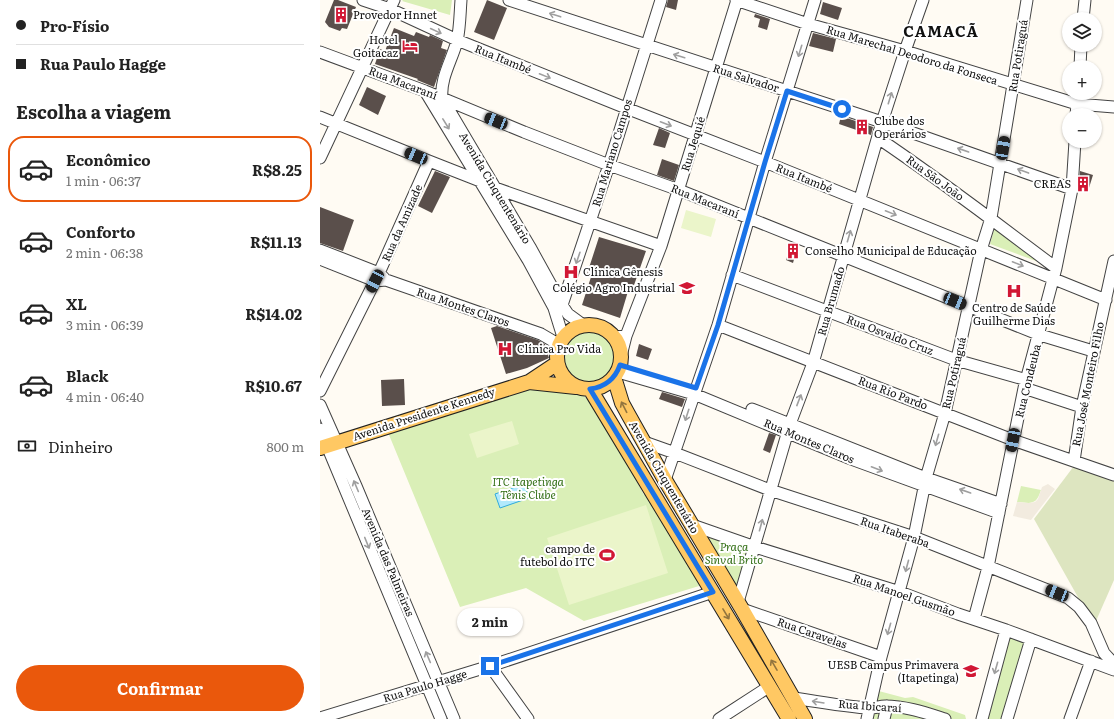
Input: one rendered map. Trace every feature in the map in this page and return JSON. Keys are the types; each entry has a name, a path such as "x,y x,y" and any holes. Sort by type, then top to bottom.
{"main road":[{"path":"583,325 599,327 620,336 618,368 607,384 597,388 584,388 571,384 564,378 556,364 561,340 574,328 583,325"},
{"name":"Avenida Presidente Kennedy","path":"328,445 529,382 556,364"},
{"name":"Avenida Cinquentenário","path":"618,368 622,402 665,480 805,719"},
{"name":"Avenida Presidente Kennedy","path":"529,382 584,388"},
{"name":"Avenida Cinquentenário","path":"584,388 713,592 791,719"},
{"name":"Avenida Cinquentenário","path":"791,719 794,698"}],"street":[{"name":"Rua Itambé","path":"363,0 392,4 457,40 860,200 981,250 1055,273 1106,300"},
{"path":"442,98 443,81 457,40 461,0"},
{"name":"Rua Salvador","path":"509,0 882,122 1072,189"},
{"name":"Rua Mariano Campos","path":"562,305 591,221 661,0"},
{"name":"Rua Marechal Deodoro da Fonseca","path":"737,0 808,24 904,51 1077,104 1114,107"},
{"name":"Rua Jequié","path":"620,336 660,246 696,136 737,0"},
{"path":"665,480 718,325 765,162 816,0"},
{"name":"Rua Brumado","path":"740,606 770,490 789,428 813,363 882,122 904,51 923,0"},
{"name":"Rua Potiraguá","path":"869,714 881,657 900,592 926,482 945,413 981,250 991,218 1027,0"},
{"path":"1083,12 1084,0"},
{"path":"320,158 392,4"},
{"name":"Rua Macaraní","path":"320,52 425,91 609,165 678,190 1040,335 1093,351"},
{"name":"Avenida Cinquentenário","path":"425,91 514,234 535,272 554,308 561,340"},
{"name":"Avenida Cinquentenário","path":"442,98 530,247 562,305 568,314 583,325"},
{"path":"320,117 480,180"},
{"name":"Rua São João","path":"878,138 914,162 991,218 1055,273"},
{"name":"Rua Condeuba","path":"974,619 988,567 1013,440 1026,384 1055,273 1072,189 1075,148"},
{"name":"Rua da Amizade","path":"320,391 380,278 429,161"},
{"path":"495,188 660,246"},
{"name":"Rua Montes Claros","path":"320,250 380,278"},
{"name":"Rua Montes Claros","path":"320,259 561,340"},
{"name":"Rua José Monteiro Filho","path":"1074,461 1082,407 1093,351 1114,261"},
{"name":"Rua Osvaldo Cruz","path":"732,275 956,360 1026,384 1082,407"},
{"path":"541,334 557,320"},
{"name":"Rua Rio Pardo","path":"718,325 1013,440 1114,475"},
{"name":"Rua Montes Claros","path":"618,368 695,391 926,482 1000,509"},
{"name":"Avenida das Palmeiras","path":"320,405 328,445 346,492 441,719"},
{"name":"Avenida das Palmeiras","path":"320,429 454,719"},
{"name":"Rua Itaberaba","path":"644,442 770,490 914,537 1068,598 1079,607 1092,623 1104,653 1114,664"},
{"name":"Rua Manoel Gusmão","path":"692,525 755,547 900,592 1114,670"},
{"name":"Rua Paulo Hagge","path":"320,718 349,714 438,682 713,592"},
{"name":"Rua Caravelas","path":"740,606 881,657"},
{"path":"982,719 1006,630"},
{"path":"1007,719 1031,639"},
{"path":"1072,717 1091,662"},
{"path":"490,666 528,719"},
{"path":"719,719 770,686"},
{"name":"Rua Ibicaraí","path":"794,698 869,714 877,706 887,706 920,711 945,719"},
{"path":"884,719 887,706"}],"green space":[{"path":"452,0 450,15 402,1"},
{"path":"686,210 716,219 711,237 681,228"},
{"path":"997,219 1055,268 990,244"},
{"path":"587,329 601,333 612,339 616,353 614,364 610,372 601,379 590,382 578,380 573,377 566,368 563,356 566,343 569,338 579,330"},
{"name":"ITC Itapetinga Tênis Clube","path":"533,382 576,389 599,409 644,495 654,490 709,583 584,621 526,588 460,607 387,430"},
{"path":"512,421 519,444 477,458 469,434"},
{"path":"1077,462 1114,473 1114,580 1096,621 1079,599 1034,519"},
{"path":"1021,486 1041,490 1037,499 1029,503 1017,502"},
{"name":"campo de futebol do ITC","path":"646,505 668,573 569,605 547,538"},
{"name":"Praça Sinval Brito","path":"700,524 753,543 739,593"},
{"path":"1008,636 1025,641 1001,719 987,719"},
{"path":"875,690 905,698 913,697 965,715 966,719 867,719"}],"shaded area":[{"path":"1048,484 1055,489 1031,520 1013,516 1017,502 1035,502 1038,499 1042,487"}],"water":[{"path":"524,484 529,498 500,508 495,494"}],"building":[{"name":"Provedor Hnnet","path":"334,0 338,0 356,7 347,29 342,28 340,31 329,27 325,22"},
{"path":"487,0 507,8 494,40 474,32"},
{"path":"668,0 678,0 676,10 666,7"},
{"path":"823,2 842,8 838,20 820,14"},
{"path":"755,14 770,19 767,30 758,27 760,19 754,17"},
{"path":"394,28 414,36 416,32 429,37 430,35 443,41 441,48 447,50 434,87 417,80 418,79 375,64 380,49 385,51"},
{"path":"813,33 836,39 833,52 809,46"},
{"path":"367,87 386,96 378,115 359,105"},
{"name":"Clube dos Operários","path":"841,116 873,127 871,135 839,124"},
{"path":"659,128 670,133 665,148 653,145"},
{"path":"662,159 679,165 674,181 657,175"},
{"path":"435,171 450,177 432,213 418,206"},
{"name":"CREAS","path":"1080,171 1093,175 1088,191 1079,189"},
{"path":"320,207 354,220 343,251 320,243"},
{"path":"599,237 646,251 633,288 629,288 620,318 582,305 591,277 587,274"},
{"name":"Conselho Municipal de Educação","path":"792,243 798,245 793,263 786,260"},
{"path":"497,326 538,340 545,344 549,358 527,368 506,374 491,328"},
{"path":"639,344 652,349 648,360 636,356"},
{"path":"404,379 405,405 382,406 381,380"},
{"path":"662,392 685,399 682,407 659,399"},
{"path":"769,433 776,435 770,453 763,450"}],"place":[{"name":"Provedor Hnnet","path":"341,15"},
{"name":"Hotel Goitacaz","path":"410,46"},
{"name":"Clube dos Operários","path":"862,127"},
{"name":"CREAS","path":"1083,184"},
{"name":"Conselho Municipal de Educação","path":"793,251"},
{"name":"Clínica Gênesis","path":"571,272"},
{"name":"Colégio Agro Industrial","path":"687,288"},
{"name":"Centro de Saúde Guilherme Dias","path":"1014,291"},
{"name":"Clínica Pro Vida","path":"505,349"},
{"name":"campo de futebol do ITC","path":"607,555"},
{"name":"UESB Campus Primavera (Itapetinga)","path":"971,671"}],"district":[{"name":"CAMACÃ","path":"941,32"}],"route":[{"path":"490,666 713,592 590,389 607,384 618,372 620,365 696,388 718,325 787,91 842,109"}]}
